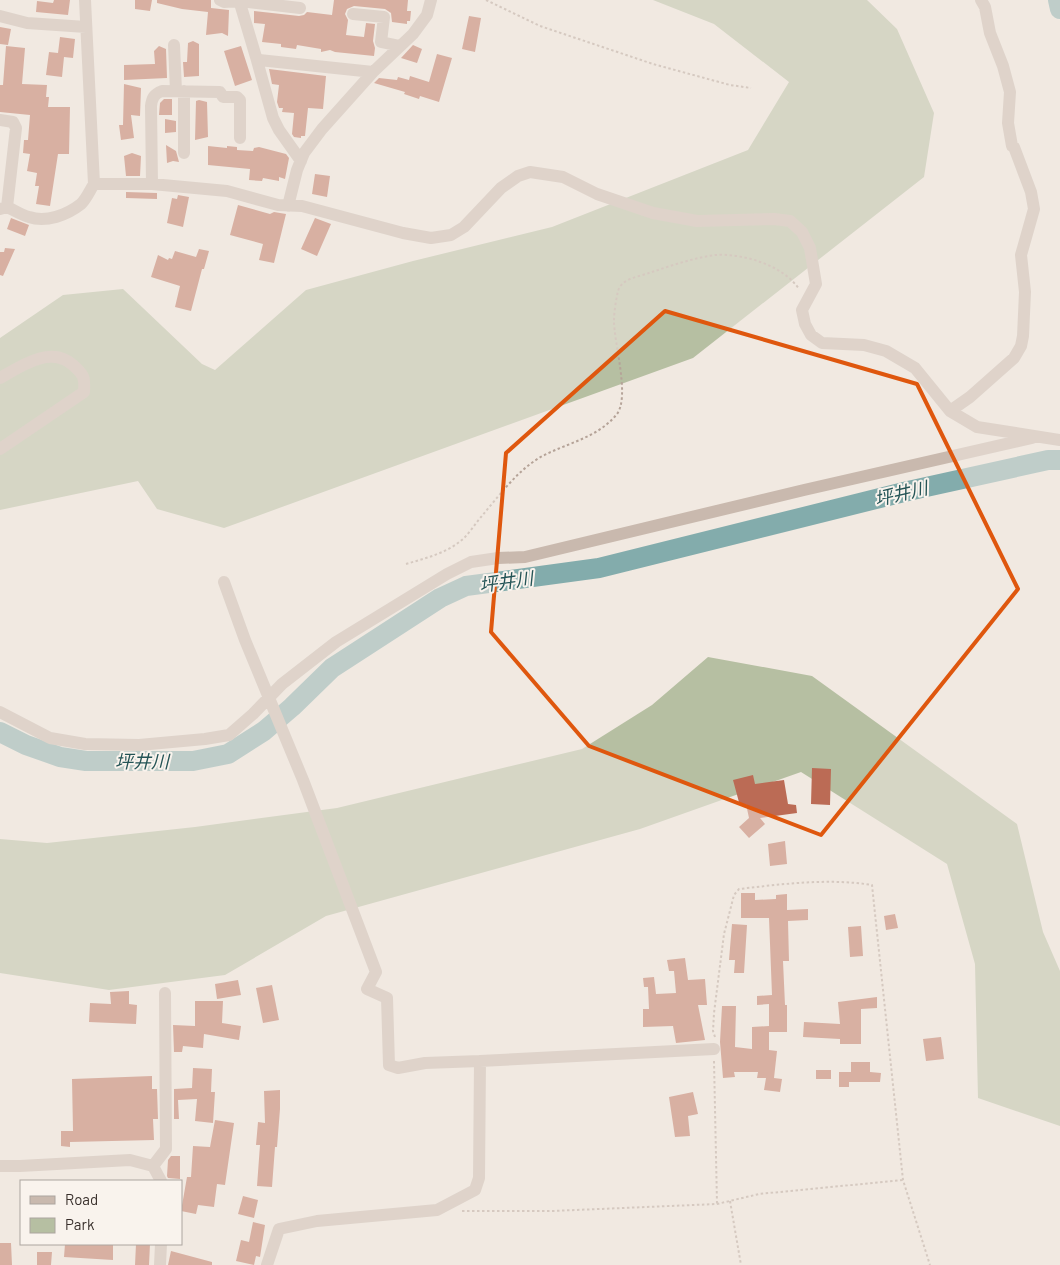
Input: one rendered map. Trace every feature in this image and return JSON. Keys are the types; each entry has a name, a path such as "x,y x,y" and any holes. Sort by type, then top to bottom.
{"street":[{"path":"0,120 13,122 16,128 3,208 42,220 63,214 81,203 94,184 85,0"},
{"path":"220,0 224,2 240,1 300,8"},
{"path":"288,206 297,170 304,153 322,129 373,72 421,25 430,9 431,0"},
{"path":"950,411 1014,358 1018,352 1023,336 1025,292 1021,255 1034,209 1031,192 1012,146 1008,123 1010,92 1003,66 990,34 985,7 981,0"},
{"path":"240,1 274,118 279,130 301,161"},
{"path":"353,14 384,17 381,42 400,46"},
{"path":"0,16 27,23 86,27"},
{"path":"174,45 180,91 184,153"},
{"path":"256,57 259,60 373,72"},
{"path":"152,184 152,99 157,93 162,91 220,92 223,97 236,97 240,100 240,138"},
{"path":"94,184 152,184 227,191 268,203 302,206 403,234 431,238 451,235 464,227 501,188 518,176 530,172 563,177 597,194 653,213 697,222 774,219 790,222 802,232 810,248 816,284 802,310 805,324 811,334 822,343 864,345 886,351 915,368 950,411 977,427 1055,440"},
{"path":"0,378 32,360 48,356 67,359 85,378 84,392 0,449"},
{"path":"0,712 50,738 84,744 139,745 205,739 229,734 271,702 282,684 336,642 447,574 471,562 525,557 804,490 1013,444 1035,437"},
{"path":"224,582 303,780 376,972 367,989 387,998 389,1065 398,1068 425,1063 714,1049"},
{"path":"153,1166 166,1149 165,993"},
{"path":"267,1265 279,1229 317,1222 437,1210 475,1190 478,1178 480,1061"},
{"path":"0,1166 130,1160 153,1166 160,1180"},
{"path":"160,1265 161,1245"}],"path":[{"path":"486,0 540,26 653,64 730,85 751,88"},
{"path":"406,564 440,554 464,538 497,498 524,470 538,459 562,446 584,439 604,427 618,412 621,404 622,379 618,362 614,320 618,289 624,281 677,264 715,255 755,259 778,270 799,288 802,310"},
{"path":"717,1204 714,1013 724,934 734,894 738,889 797,883 852,882 872,885 903,1180 930,1265"},
{"path":"460,1211 552,1211 717,1204 759,1194 903,1180"},
{"path":"730,1201 741,1265"}],"highlighted area":[{"path":"665,311 917,384 1018,589 821,835 589,746 491,632 506,453"}],"green space":[{"path":"653,0 867,0 897,29 934,113 924,177 693,358 224,528 157,509 138,481 0,510 0,338 63,295 123,289 202,364 215,370 306,290 413,261 552,227 748,150 789,82 714,24"},
{"path":"708,657 812,676 1017,824 1043,932 1060,971 1060,1126 978,1098 975,964 947,864 801,772 640,829 326,916 225,975 109,990 0,973 0,839 47,843 195,827 337,808 582,749 652,705"}],"building":[{"path":"54,0 70,0 68,15 36,12 37,1 53,3"},
{"path":"135,0 152,0 150,11 135,9"},
{"path":"157,0 211,0 211,8 229,10 228,36 222,33 206,35 208,12 182,9 157,3"},
{"path":"334,0 408,0 407,11 411,11 410,21 407,21 407,24 392,22 391,13 385,9 354,6 347,9 345,14 348,20 346,35 364,37 366,23 375,24 374,56 330,50 321,52 321,49 297,45 296,49 281,47 281,44 262,42 265,24 254,23 254,11 299,16 307,12 332,15"},
{"path":"469,16 481,18 475,52 462,49"},
{"path":"0,27 11,29 8,45 0,44"},
{"path":"60,37 75,39 73,58 64,57 62,77 46,75 49,52 58,53"},
{"path":"193,41 199,44 199,76 184,77 183,62 187,62 188,43"},
{"path":"413,45 422,49 417,63 401,58"},
{"path":"6,46 25,48 22,84 47,85 46,97 49,97 48,107 70,107 69,154 58,154 50,206 36,204 39,186 35,186 37,173 27,171 30,154 23,153 24,140 28,140 30,115 0,112 0,85 3,85"},
{"path":"159,46 166,49 167,78 124,80 124,65 155,64 154,51"},
{"path":"241,46 252,80 235,86 224,51"},
{"path":"437,54 452,58 439,102 420,96 419,99 404,94 405,92 374,83 379,78 397,80 398,77 409,80 410,76 429,82"},
{"path":"269,69 326,76 323,109 308,108 305,136 301,136 301,138 294,137 292,134 294,113 282,112 283,108 279,108 277,102 279,85 272,84"},
{"path":"124,84 141,88 140,116 131,115 134,138 121,140 119,125 123,125"},
{"path":"164,99 172,99 172,115 159,115 160,103"},
{"path":"196,101 207,102 208,137 195,140"},
{"path":"165,119 176,121 176,132 165,133"},
{"path":"166,145 176,151 179,162 167,163"},
{"path":"208,146 237,147 237,150 253,151 254,148 259,147 286,154 289,158 285,179 279,177 279,181 263,178 262,181 249,180 250,169 208,165"},
{"path":"132,153 141,156 140,176 126,176 124,156"},
{"path":"315,174 330,176 327,197 312,194"},
{"path":"126,192 157,193 157,199 126,198"},
{"path":"178,195 189,197 183,227 167,223 172,198 177,199"},
{"path":"238,205 270,214 274,212 286,214 274,263 259,260 263,244 230,235"},
{"path":"11,218 29,225 25,236 7,229"},
{"path":"315,218 331,224 317,256 301,249"},
{"path":"5,248 15,249 3,276 0,275 0,252 4,252"},
{"path":"199,249 209,251 204,269 202,269 191,311 175,307 180,286 151,277 158,255 168,260 169,258 172,259 175,251 196,257"},
{"path":"812,768 831,769 830,805 811,804"},
{"path":"753,775 755,784 784,780 788,804 796,805 797,813 760,818 765,824 749,838 739,827 749,818 746,804 740,806 733,780"},
{"path":"785,841 787,864 770,866 768,844"},
{"path":"741,893 755,893 755,900 776,899 776,895 787,894 787,910 808,909 808,920 788,921 789,961 783,961 785,1005 787,1005 787,1032 769,1032 769,1050 777,1051 774,1078 782,1079 780,1092 764,1090 766,1078 757,1078 758,1072 734,1072 735,1077 723,1078 720,1042 722,1006 736,1006 735,1047 752,1049 752,1027 769,1026 769,1004 757,1005 757,996 772,995 769,918 741,918"},
{"path":"895,914 898,928 886,930 884,916"},
{"path":"732,924 747,925 744,973 734,973 735,960 729,960"},
{"path":"861,926 863,956 850,957 848,927"},
{"path":"685,958 688,980 705,979 707,1005 698,1005 705,1040 676,1043 673,1026 643,1027 643,1009 649,1009 648,987 644,987 643,978 654,977 656,994 676,993 674,971 669,971 667,960"},
{"path":"238,980 241,995 217,999 215,984"},
{"path":"272,985 279,1020 263,1023 256,988"},
{"path":"129,991 129,1004 137,1005 136,1024 89,1022 90,1003 111,1004 110,992"},
{"path":"877,997 877,1008 861,1009 861,1044 840,1044 840,1039 803,1037 804,1022 840,1024 838,1002"},
{"path":"195,1001 223,1001 222,1023 241,1026 239,1040 204,1034 203,1048 183,1046 182,1052 174,1052 173,1025 195,1026"},
{"path":"941,1037 944,1059 926,1061 923,1039"},
{"path":"851,1062 870,1062 870,1072 881,1073 880,1082 849,1082 849,1087 839,1087 839,1072 851,1072"},
{"path":"193,1068 212,1069 211,1092 215,1092 213,1123 195,1121 197,1099 178,1100 179,1119 174,1119 174,1089 192,1088"},
{"path":"816,1070 831,1070 831,1079 816,1079"},
{"path":"152,1076 152,1089 157,1089 158,1119 153,1119 154,1140 70,1142 70,1147 61,1146 61,1131 73,1131 72,1079"},
{"path":"280,1090 277,1147 275,1147 272,1187 257,1186 260,1145 256,1145 258,1122 265,1123 264,1091"},
{"path":"693,1092 698,1114 688,1116 690,1136 675,1137 669,1097"},
{"path":"215,1120 234,1123 225,1185 217,1184 214,1207 198,1205 196,1214 182,1211 187,1177 191,1177 193,1146 210,1147"},
{"path":"171,1156 180,1156 180,1179 168,1178 167,1176 168,1160"},
{"path":"243,1196 258,1200 254,1218 238,1214"},
{"path":"253,1222 265,1225 260,1257 256,1256 254,1265 236,1261 241,1240 249,1242"},
{"path":"0,1243 11,1243 12,1265 0,1265"},
{"path":"65,1245 113,1245 113,1260 64,1257"},
{"path":"136,1245 150,1245 149,1265 135,1265"},
{"path":"171,1251 212,1262 212,1265 168,1265"},
{"path":"37,1252 52,1252 51,1265 37,1265"}],"waterway":[{"path":"1058,0 1060,9"},
{"name":"坪井川","path":"0,732 26,745 60,757 86,761 193,761 228,754 264,731 332,668 440,598 466,586 599,568 908,491 1048,460 1060,460"}]}
